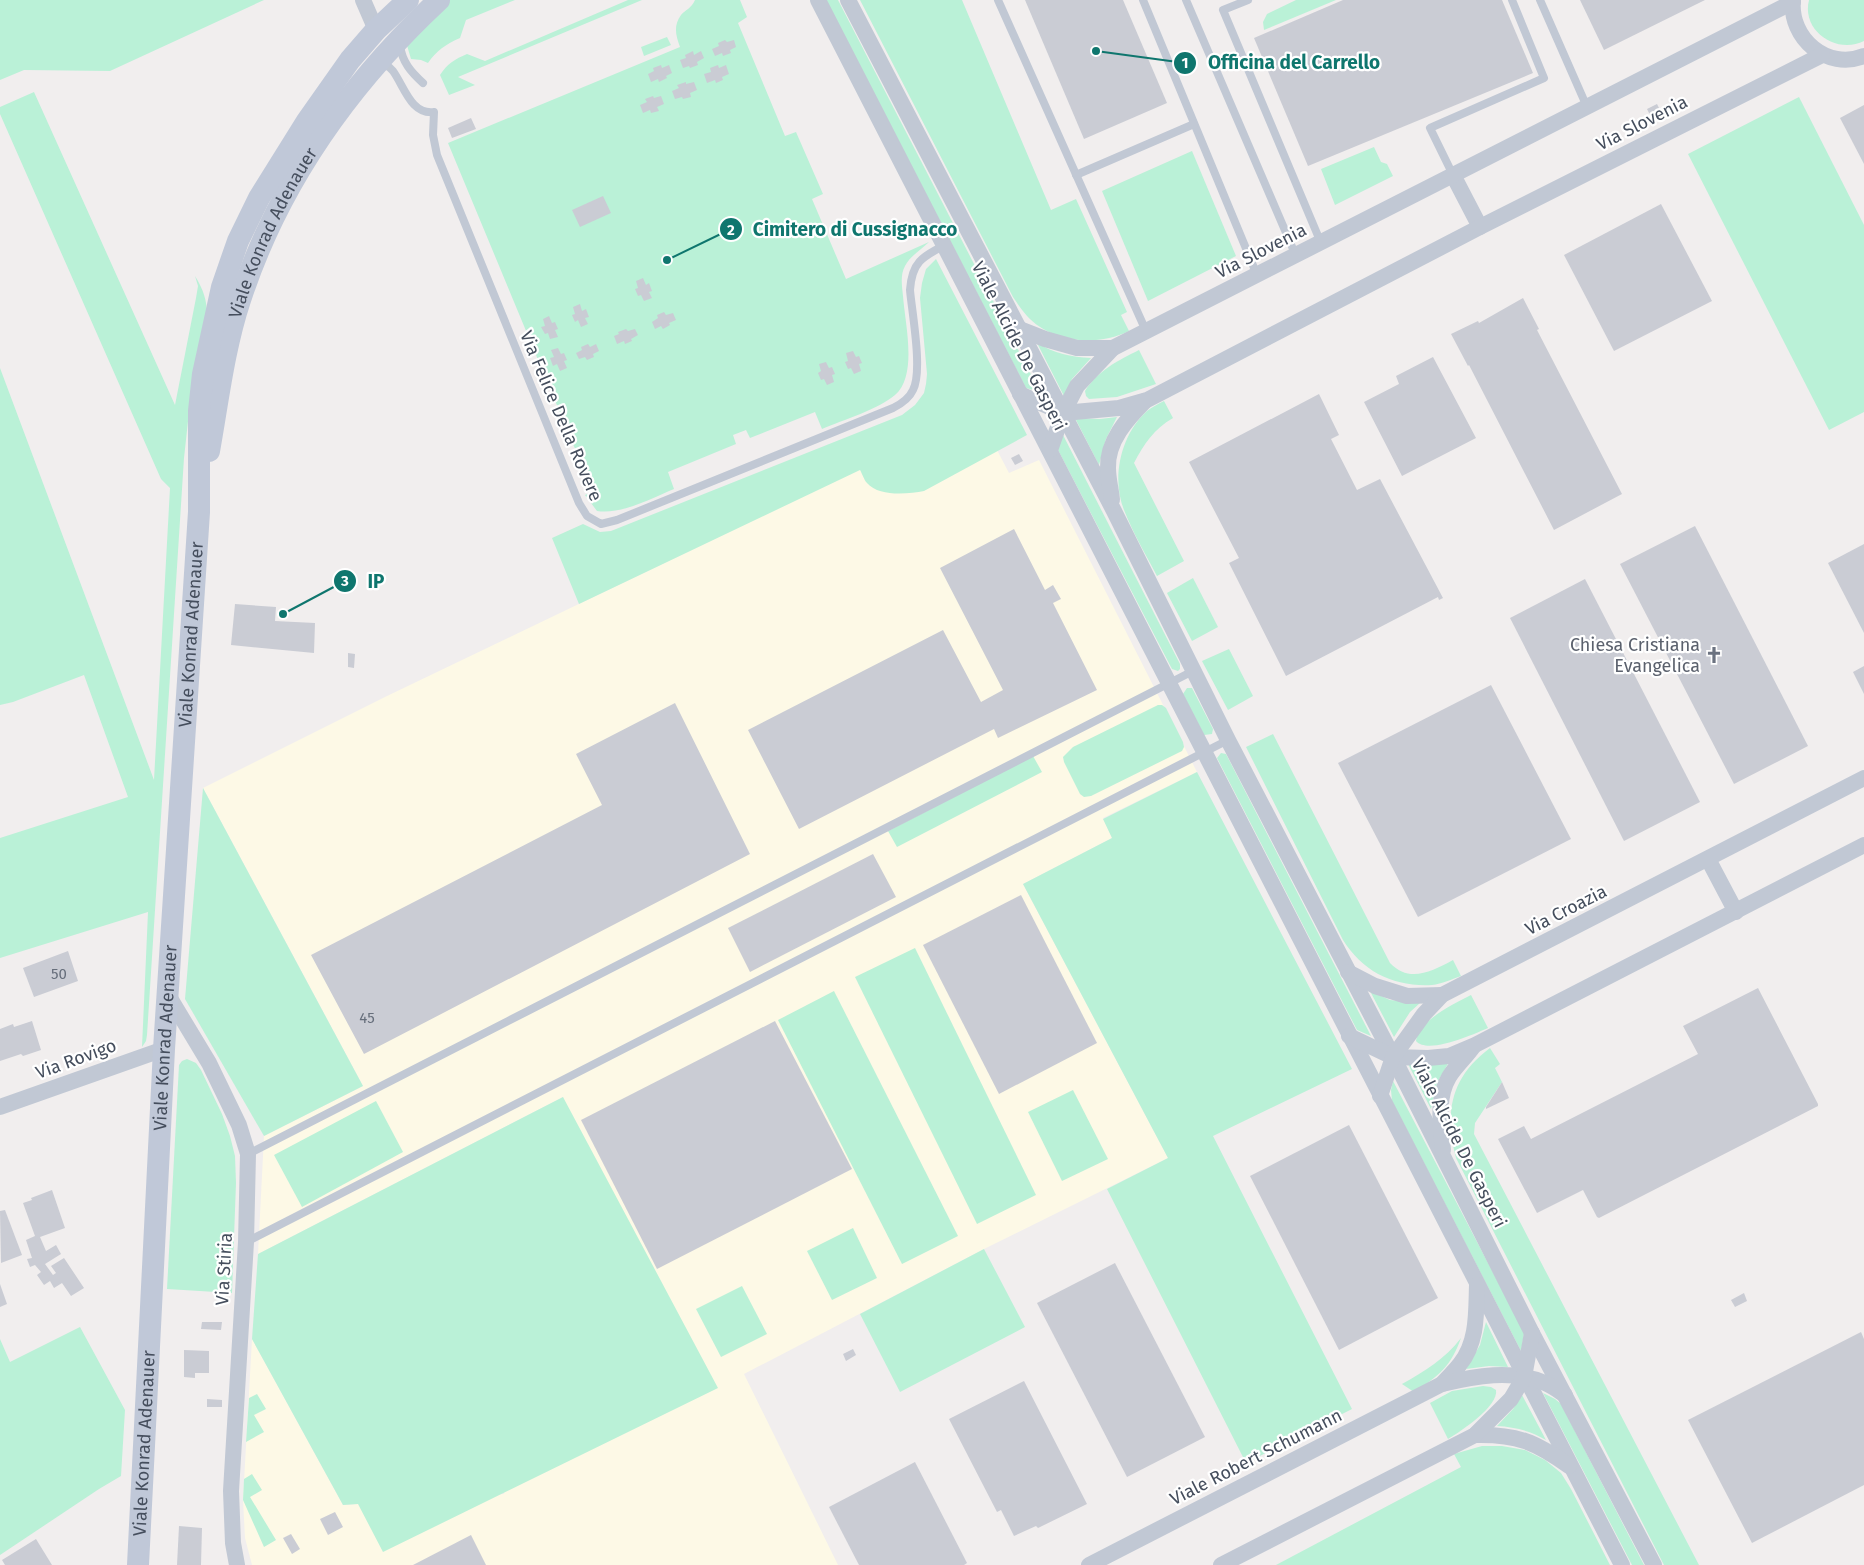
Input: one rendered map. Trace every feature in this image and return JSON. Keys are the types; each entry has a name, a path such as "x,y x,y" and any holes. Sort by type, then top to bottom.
{"main road":[{"name":"Viale Konrad Adenauer","path":"138,1565 164,1049 199,512 198,411 203,374 222,287 238,242 259,198 302,128 340,74 376,30 408,0"},
{"name":"Viale Konrad Adenauer","path":"199,512 229,342 240,300 255,259 286,193 320,136 362,81 439,0"}],"street":[{"path":"363,0 376,30"},
{"name":"Viale Alcide De Gasperi","path":"818,0 1622,1565"},
{"name":"Viale Alcide De Gasperi","path":"848,0 1017,328 1114,511 1228,740 1393,1057 1532,1333 1654,1565"},
{"name":"Via Slovenia","path":"1020,394 1062,413 1119,408 1147,400 1480,227 1822,55 1809,46 1799,33 1793,18 1793,1 1773,8 1586,107 1113,348 1077,386 1062,413 1050,450"},
{"path":"1822,55 1839,60 1857,59 1864,56"},
{"path":"1453,175 1480,227"},
{"name":"Via Slovenia","path":"1017,328 1045,339 1077,348 1113,348"},
{"name":"Via Slovenia","path":"1114,511 1108,466 1112,448 1119,430 1147,400"},
{"name":"Via Croazia","path":"1380,1096 1393,1057 1424,1014 1442,995 1864,778"},
{"path":"1349,1036 1393,1057 1428,1058 1449,1056 1475,1045 1864,845"},
{"path":"1708,859 1736,912"},
{"name":"Via Croazia","path":"1348,972 1375,986 1407,996 1442,995"},
{"name":"Via Stiria","path":"168,995 214,1072 239,1125 248,1154 246,1242 231,1491 233,1543 237,1565"},
{"path":"1444,1158 1440,1112 1443,1095 1449,1078 1475,1045"},
{"name":"Via Rovigo","path":"0,1107 164,1049"},
{"name":"Viale Robert Schumann","path":"1442,1384 1462,1363 1470,1345 1475,1327 1477,1283"},
{"path":"1221,1565 1475,1435 1511,1399 1524,1377 1532,1333"},
{"name":"Viale Robert Schumann","path":"1089,1565 1442,1384 1495,1375 1524,1377 1545,1383 1566,1395"},
{"path":"1475,1435 1496,1434 1518,1438 1550,1452 1574,1470"}],"lane":[{"path":"998,0 1146,331"},
{"path":"1143,0 1257,275"},
{"path":"1186,0 1296,256"},
{"path":"1248,0 1222,10 1321,242"},
{"path":"1453,175 1430,128 1544,78 1512,0"},
{"path":"1540,0 1586,107"},
{"path":"399,40 402,57 408,68 423,83"},
{"name":"Via Felice Della Rovere","path":"378,64 390,67 414,105 423,111 434,112 433,135 437,156 579,503 588,516 601,524 609,523 644,510 893,408 905,400 912,392 916,383 917,373 910,290 911,277 920,260 945,246"},
{"path":"1076,175 1194,124"},
{"path":"248,1154 1193,671"},
{"path":"246,1242 1228,740"}],"shaded area":[{"path":"1027,435 997,450 1009,473 1039,460 1197,772 1103,818 1112,838 1023,884 1168,1158 984,1249 744,1374 838,1565 252,1565 245,1538 243,1500 252,1339 343,1505 504,1494 563,1097 258,1254 264,1136 363,1086 203,788 387,696 860,469"}],"green space":[{"path":"0,0 264,0 110,71 24,70 0,80"},
{"path":"450,0 515,0 466,20 460,38 442,48 428,63 411,59 406,42"},
{"path":"628,0 642,0 458,77 475,85 449,95 440,75 448,65 459,58 467,54 485,61"},
{"path":"695,0 740,0 747,17 738,23 785,136 796,132 823,194 812,199 846,279 929,242 910,259 902,273 908,348 906,375 902,386 895,395 870,410 822,429 815,412 750,438 746,430 733,435 736,444 668,472 674,489 616,511 597,511 585,495 593,492 448,143 680,47 676,35 678,19"},
{"path":"826,0 838,0 1040,392 1026,388"},
{"path":"860,0 962,0 1051,210 1076,199 1127,312 1121,315 1129,331 1103,339 1075,340 1049,332 1037,325 1025,314 1013,297"},
{"path":"1296,0 1336,0 1264,30 1263,22 1267,14"},
{"path":"1809,0 1864,0 1864,41 1854,45 1843,45 1823,37 1810,21 1808,11"},
{"path":"667,37 671,45 644,56 641,47"},
{"path":"34,92 175,405 198,286 195,276 206,304 207,315 190,403 184,458 147,1035 142,1047 148,912 0,958 0,838 128,797 84,675 13,702 0,705 0,368 154,780 170,488 161,479 0,114 0,107"},
{"path":"1799,97 1864,225 1864,412 1829,430 1688,154"},
{"path":"1374,147 1381,162 1387,164 1393,176 1335,205 1321,169"},
{"path":"1192,151 1236,256 1148,301 1102,191"},
{"path":"936,259 1027,435 924,491 894,493 879,491 867,483 860,470 579,604 552,538 583,524 600,532 611,531 902,415 915,405 924,393 927,374 920,298 922,283 926,269"},
{"path":"1037,343 1063,354 1091,358 1072,379 1064,396"},
{"path":"1139,350 1156,384 1117,397 1089,399 1086,396 1085,391 1102,372"},
{"path":"1164,401 1173,418 1160,427 1150,438 1134,463 1184,561 1157,576 1124,510 1118,484 1121,457 1131,432 1147,411"},
{"path":"1117,417 1106,439 1099,465 1075,418 1100,419"},
{"path":"1062,433 1180,664 1178,671 1172,669 1057,448"},
{"path":"1193,578 1218,627 1192,641 1167,593"},
{"path":"1229,649 1253,696 1228,710 1202,661"},
{"path":"1187,688 1192,688 1213,729 1212,734 1204,735 1183,694"},
{"path":"1158,705 1166,708 1183,742 1184,747 1182,751 1091,796 1084,797 1080,794 1063,757 1073,747"},
{"path":"1273,734 1390,963 1405,973 1420,974 1453,960 1461,976 1432,985 1405,983 1392,980 1370,969 1351,951 1343,940 1246,747"},
{"path":"1221,753 1226,754 1371,1036 1357,1030 1217,758"},
{"path":"1033,756 1042,772 897,847 888,831"},
{"path":"1197,772 1352,1069 1213,1136 1352,1409 1246,1463 1107,1189 1168,1158 1023,884 1112,838 1103,819"},
{"path":"203,788 363,1086 264,1136 185,999"},
{"path":"915,948 1036,1195 977,1224 855,977"},
{"path":"834,991 958,1236 902,1264 778,1020"},
{"path":"1370,991 1390,1000 1420,1003 1410,1012 1394,1037"},
{"path":"1471,995 1488,1028 1440,1045 1422,1045 1416,1041 1423,1026 1430,1020"},
{"path":"1490,1048 1500,1064 1495,1068 1502,1082 1475,1123 1474,1134 1699,1565 1664,1565 1456,1158 1451,1125 1454,1097 1459,1083 1467,1071"},
{"path":"187,1059 196,1063 201,1070 222,1114 235,1156 236,1183 232,1293 167,1289 179,1065"},
{"path":"1450,1060 1437,1083 1431,1109 1407,1062"},
{"path":"1393,1081 1523,1330 1521,1351 1392,1101 1391,1090"},
{"path":"1073,1090 1108,1159 1062,1181 1028,1112"},
{"path":"563,1097 718,1388 383,1552 358,1504 343,1505 252,1339 258,1254"},
{"path":"376,1101 403,1152 302,1207 274,1155"},
{"path":"853,1228 877,1278 832,1300 807,1251"},
{"path":"984,1249 1025,1327 900,1392 860,1314"},
{"path":"742,1286 767,1334 721,1357 696,1309"},
{"path":"1486,1322 1508,1367 1489,1366 1466,1369 1480,1345"},
{"path":"80,1327 125,1410 121,1476 0,1555 0,1339 10,1362"},
{"path":"1461,1338 1453,1356 1443,1370 1430,1381 1414,1392 1402,1384 1427,1369"},
{"path":"1483,1386 1496,1390 1492,1403 1478,1418 1448,1439 1430,1403 1452,1391"},
{"path":"1543,1393 1561,1404 1644,1565 1632,1565"},
{"path":"257,1394 266,1409 254,1415 264,1432 246,1442 249,1398"},
{"path":"1522,1395 1546,1440 1523,1430 1497,1426 1513,1409"},
{"path":"1482,1446 1502,1446 1525,1450 1545,1460 1561,1473 1610,1565 1276,1565 1461,1467 1454,1454"},
{"path":"252,1474 262,1490 250,1497 276,1540 264,1547 243,1500 244,1479"}],"building":[{"path":"1025,0 1123,0 1167,103 1084,139"},
{"path":"1343,0 1502,0 1533,73 1308,166 1254,38"},
{"path":"1580,0 1705,0 1604,50"},
{"path":"725,40 727,42 734,40 736,47 730,50 731,53 723,56 722,53 715,56 712,49 719,46 718,43"},
{"path":"693,51 694,55 701,51 704,58 697,62 698,65 683,68 680,60 686,58 685,55"},
{"path":"661,65 662,68 669,65 672,73 659,82 658,79 651,82 648,74 654,71 653,68"},
{"path":"718,65 719,68 726,65 729,74 722,77 723,80 716,83 715,80 707,83 704,74 711,72 710,68"},
{"path":"686,82 686,84 694,82 697,90 690,93 691,97 675,99 672,91 679,88 677,85"},
{"path":"653,96 654,98 661,96 664,104 657,107 659,111 651,113 650,110 643,113 640,105 647,102 645,99"},
{"path":"1657,104 1660,110 1650,115 1647,109"},
{"path":"1864,105 1864,164 1840,118"},
{"path":"471,118 476,129 452,138 448,128"},
{"path":"603,196 611,213 580,227 572,210"},
{"path":"1661,204 1712,301 1614,351 1564,255"},
{"path":"643,278 646,285 649,283 652,291 649,292 652,298 644,301 641,295 638,296 635,289 638,288 636,281"},
{"path":"1523,298 1539,329 1537,330 1622,494 1554,530 1469,365 1451,334 1478,321 1479,323"},
{"path":"580,304 582,311 586,309 589,317 585,318 588,324 581,327 578,320 575,322 572,315 575,314 573,307"},
{"path":"664,312 666,315 673,313 676,320 669,323 670,325 663,329 661,326 655,329 652,322 658,318 657,315"},
{"path":"549,316 552,323 555,322 558,329 555,330 558,337 550,339 548,333 545,334 541,327 545,326 543,319"},
{"path":"626,329 628,331 635,329 638,335 631,339 632,341 625,344 624,341 617,344 614,336"},
{"path":"588,344 590,347 596,344 599,351 593,354 594,357 587,360 585,357 579,359 576,353 582,350 581,347"},
{"path":"558,348 561,354 564,353 567,360 564,361 567,368 560,371 557,364 553,366 550,358 554,357 551,350"},
{"path":"853,351 856,357 859,356 862,363 859,364 861,371 854,374 851,368 848,369 845,362 848,361 846,353"},
{"path":"1433,357 1476,438 1402,476 1364,402 1399,384 1396,376"},
{"path":"826,362 829,368 832,367 835,374 832,375 834,382 827,385 824,379 821,380 818,373 821,371 819,364"},
{"path":"1319,394 1339,435 1331,439 1357,490 1380,479 1443,598 1439,600 1438,597 1286,676 1229,563 1239,558 1189,462"},
{"path":"1019,454 1023,461 1015,465 1011,458"},
{"name":"Chiesa Cristiana Evangelica","path":"1695,526 1808,746 1734,784 1620,564"},
{"path":"1014,529 1045,590 1053,585 1061,599 1053,603 1097,690 998,738 994,729 799,829 748,730 943,630 981,702 1003,690 940,568"},
{"path":"1864,544 1864,633 1828,563"},
{"path":"1585,579 1700,802 1624,841 1510,618"},
{"path":"235,604 276,607 275,621 315,623 314,653 231,645"},
{"path":"348,653 355,654 354,668 348,667"},
{"path":"1864,666 1864,694 1853,672"},
{"path":"1491,685 1571,839 1418,917 1338,763"},
{"path":"675,703 750,854 364,1054 311,955 602,805 576,754"},
{"path":"873,854 896,897 750,972 728,928"},
{"path":"1021,895 1097,1043 999,1094 923,945"},
{"path":"68,951 78,981 34,997 23,968"},
{"path":"1758,988 1818,1106 1599,1218 1583,1190 1537,1213 1498,1139 1524,1126 1531,1139 1698,1054 1683,1026"},
{"path":"32,1021 41,1050 0,1061 0,1029 13,1024 14,1027"},
{"path":"775,1021 852,1169 657,1269 581,1120"},
{"path":"1502,1082 1509,1098 1486,1109 1486,1107"},
{"path":"1349,1125 1438,1298 1339,1350 1250,1176"},
{"path":"52,1190 65,1228 40,1237 46,1251 56,1245 61,1254 45,1264 53,1275 56,1273 51,1266 64,1258 84,1288 71,1296 62,1283 54,1288 50,1281 44,1285 37,1275 41,1272 35,1265 30,1267 27,1259 32,1258 26,1240 35,1236 23,1203"},
{"path":"5,1210 22,1255 1,1263 0,1211"},
{"path":"1115,1263 1205,1437 1127,1477 1037,1303"},
{"path":"0,1284 7,1304 0,1307"},
{"path":"1744,1293 1747,1301 1735,1307 1731,1300"},
{"path":"202,1322 222,1322 221,1330 201,1329"},
{"path":"1861,1332 1864,1339 1864,1485 1752,1543 1688,1420"},
{"path":"853,1349 856,1355 846,1361 843,1354"},
{"path":"184,1350 209,1351 209,1373 195,1373 195,1378 184,1377"},
{"path":"1024,1381 1087,1504 1038,1528 1036,1526 1014,1536 1001,1510 997,1512 949,1419"},
{"path":"207,1399 222,1400 222,1407 207,1407"},
{"path":"915,1462 967,1563 964,1565 859,1565 829,1507"},
{"path":"335,1512 343,1527 328,1535 320,1519"},
{"path":"179,1526 202,1528 201,1565 177,1565"},
{"path":"291,1534 300,1549 292,1554 283,1538"},
{"path":"471,1535 486,1565 413,1565"},
{"path":"36,1539 52,1565 5,1565 2,1560"}],"place":[{"name":"Officina del Carrello","path":"1096,51"},
{"name":"Cimitero di Cussignacco","path":"667,260"},
{"name":"IP","path":"283,614"},
{"name":"Chiesa Cristiana Evangelica","path":"1714,655"}]}
